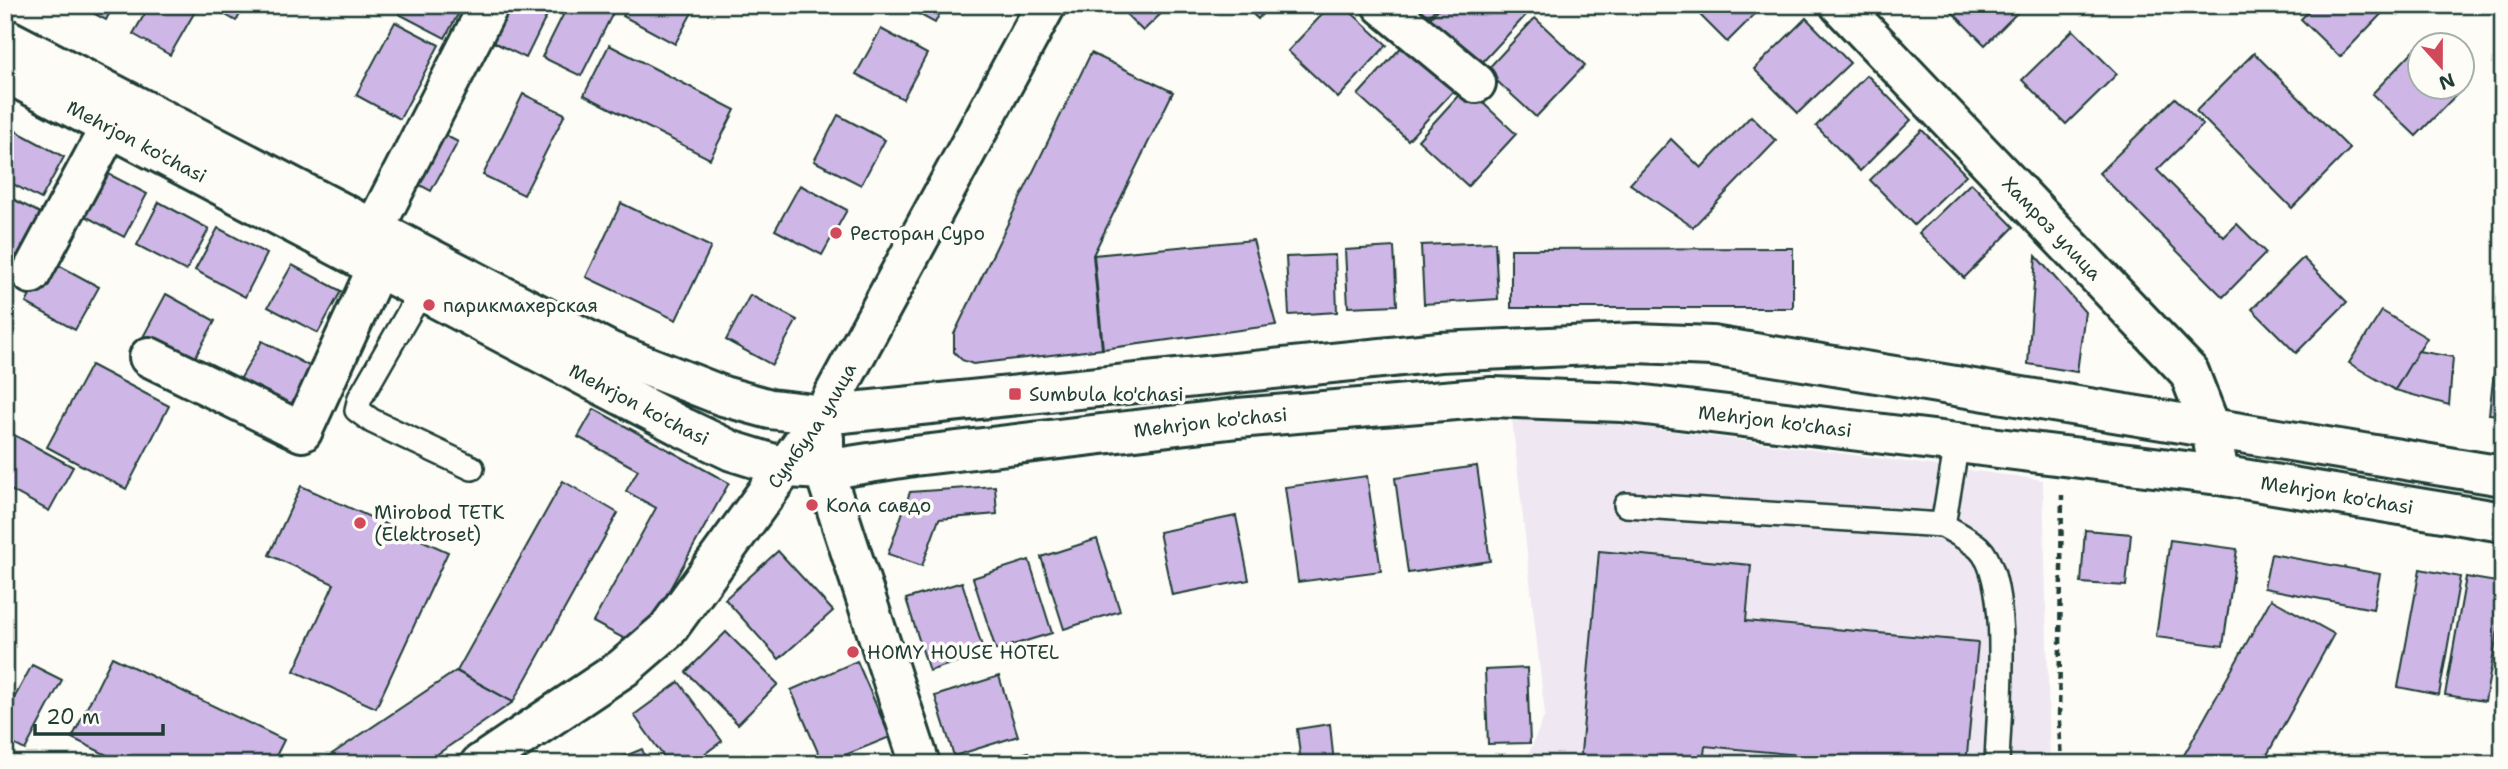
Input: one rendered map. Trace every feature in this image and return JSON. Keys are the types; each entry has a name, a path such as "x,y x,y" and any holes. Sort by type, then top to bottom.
{"main road":[{"path":"149,357 302,432 375,249 489,5"},
{"name":"Сумбула улица","path":"823,415 1046,5"},
{"path":"1382,5 1476,83"},
{"name":"Хамроз улица","path":"1840,5 2189,372 2211,429 2219,475"},
{"name":"Mehrjon ko'chasi","path":"5,38 375,249 422,290 732,451 806,469 1238,418 1492,397 1621,402 2219,475 2503,522"},
{"name":"Mehrjon ko'chasi","path":"5,72 110,127 375,249 611,352 723,396 770,409 823,415 1440,352 1636,343 1712,346 2503,476"},
{"path":"31,274 110,127"},
{"path":"823,415 806,469 920,764"},
{"name":"Сумбула улица","path":"480,764 623,668 667,630 806,469"}],"lane":[{"path":"422,290 360,398 357,410 372,421 472,468"},
{"path":"1943,525 1957,443"},
{"path":"1626,505 1943,525 1981,549 1995,582 2001,612 1997,764"}],"path":[{"path":"2061,764 2059,722 2063,457"}],"shaded area":[{"path":"1511,410 2043,480 2050,764 1524,764 1545,715"}],"building":[{"path":"78,5 114,5 106,20"},
{"path":"150,5 192,5 197,8 170,55 133,34"},
{"path":"208,5 246,5 236,21"},
{"path":"403,5 463,5 445,38 399,14"},
{"path":"501,5 552,5 526,58 485,38"},
{"path":"568,5 617,5 581,76 542,57"},
{"path":"628,5 696,5 675,44 623,16"},
{"path":"902,5 944,5 935,23"},
{"path":"1117,5 1170,5 1143,31"},
{"path":"1243,5 1270,5 1258,19"},
{"path":"1331,5 1343,5 1387,45 1338,98 1288,51"},
{"path":"1415,5 1439,5 1428,17"},
{"path":"1442,5 1516,5 1526,15 1478,67 1428,20"},
{"path":"1690,5 1764,5 1727,42"},
{"path":"1945,5 2025,5 1985,45"},
{"path":"2315,5 2390,5 2340,57 2301,19"},
{"path":"1535,18 1585,65 1536,117 1486,71"},
{"path":"1806,18 1850,63 1798,113 1754,69"},
{"path":"395,22 439,45 400,119 356,95"},
{"path":"881,29 927,54 903,99 856,74"},
{"path":"2073,30 2117,74 2066,124 2022,80"},
{"path":"1406,42 1456,88 1408,140 1358,95"},
{"path":"609,45 735,110 710,159 584,95"},
{"path":"1091,53 1173,92 1093,255 1102,349 973,364 962,360 954,352 954,334"},
{"path":"2254,53 2350,149 2292,208 2196,111"},
{"path":"2406,58 2406,102 2449,102 2416,136 2372,94"},
{"path":"1867,75 1911,120 1860,171 1816,126"},
{"path":"1466,87 1516,134 1468,186 1418,140"},
{"path":"523,94 565,114 524,195 483,175"},
{"path":"2175,98 2203,125 2157,170 2224,237 2237,224 2266,253 2223,297 2099,173"},
{"path":"838,115 885,140 861,185 814,161"},
{"path":"1751,116 1776,141 1693,227 1630,184 1671,139 1701,168"},
{"path":"429,127 458,142 431,191 403,176"},
{"path":"14,130 64,157 41,199 5,180 5,147"},
{"path":"1922,130 1966,175 1914,225 1870,180"},
{"path":"97,168 147,194 124,237 74,210"},
{"path":"1971,183 2014,227 1964,278 1919,233"},
{"path":"800,185 847,210 822,255 775,230"},
{"path":"5,195 42,214 19,257 5,249"},
{"path":"159,202 209,229 186,271 137,245"},
{"path":"621,203 711,247 676,320 586,277"},
{"path":"218,228 267,254 245,297 195,270"},
{"path":"1253,240 1276,325 1103,349 1094,255"},
{"path":"1495,242 1498,299 1424,304 1421,245"},
{"path":"1394,247 1397,305 1348,307 1345,250"},
{"path":"1793,248 1793,308 1511,308 1511,249"},
{"path":"1335,255 1337,312 1289,315 1286,257"},
{"path":"2036,256 2085,312 2077,372 2028,364"},
{"path":"2303,258 2347,302 2296,353 2252,309"},
{"path":"49,260 99,287 75,330 26,303"},
{"path":"292,265 341,291 318,333 268,307"},
{"path":"166,294 215,321 192,363 143,337"},
{"path":"750,295 797,320 772,365 726,340"},
{"path":"2382,311 2427,338 2395,390 2349,363"},
{"path":"262,341 311,367 288,410 238,383"},
{"path":"2497,347 2503,348 2503,415 2489,414"},
{"path":"2418,351 2453,357 2449,405 2395,390"},
{"path":"91,365 169,406 126,489 47,447"},
{"path":"594,409 729,483 638,646 593,622 656,508 626,491 638,470 578,437"},
{"path":"5,430 73,467 49,511 5,487"},
{"path":"1477,466 1490,561 1408,573 1395,478"},
{"path":"1367,476 1381,571 1298,582 1285,487"},
{"path":"563,481 618,513 513,702 457,671"},
{"path":"301,486 448,552 376,708 294,671 334,584 269,555"},
{"path":"995,486 997,514 939,519 922,566 888,554 910,492"},
{"path":"1236,516 1249,580 1172,595 1159,532"},
{"path":"2085,530 2131,534 2126,586 2081,583"},
{"path":"1097,539 1120,611 1064,629 1041,557"},
{"path":"2170,540 2237,549 2223,646 2156,637"},
{"path":"778,551 833,611 779,659 725,599"},
{"path":"1599,551 1751,565 1746,621 1978,642 1966,764 1853,764 1853,760 1705,746 1703,764 1580,764"},
{"path":"2271,554 2380,574 2373,609 2264,588"},
{"path":"1029,560 1052,633 996,650 973,578"},
{"path":"2420,569 2460,577 2439,695 2398,687"},
{"path":"2466,577 2503,583 2503,603 2485,701 2445,695"},
{"path":"962,582 984,653 929,671 906,599"},
{"path":"2271,599 2334,634 2262,764 2179,764"},
{"path":"726,632 778,684 738,724 686,672"},
{"path":"112,657 284,740 272,764 125,764 72,738"},
{"path":"857,661 890,737 823,764 791,690"},
{"path":"32,665 62,680 25,750 5,740 5,715"},
{"path":"1527,668 1530,743 1488,744 1485,670"},
{"path":"456,671 513,702 423,764 317,764"},
{"path":"999,676 1018,736 954,756 935,696"},
{"path":"679,682 722,741 691,764 669,764 634,715"},
{"path":"1330,724 1334,764 1301,764 1297,729"},
{"path":"642,749 648,764 606,764"},
{"path":"1028,752 1032,764 993,764"}],"place":[{"name":"Ресторан Суро","path":"836,233"},
{"name":"парикмахерская","path":"429,305"},
{"name":"Sumbula ko'chasi","path":"1015,394"},
{"name":"Кола савдо","path":"812,505"},
{"name":"Mirobod TETK (Elektroset)","path":"360,523"},
{"name":"HOMY HOUSE HOTEL","path":"853,652"}]}
